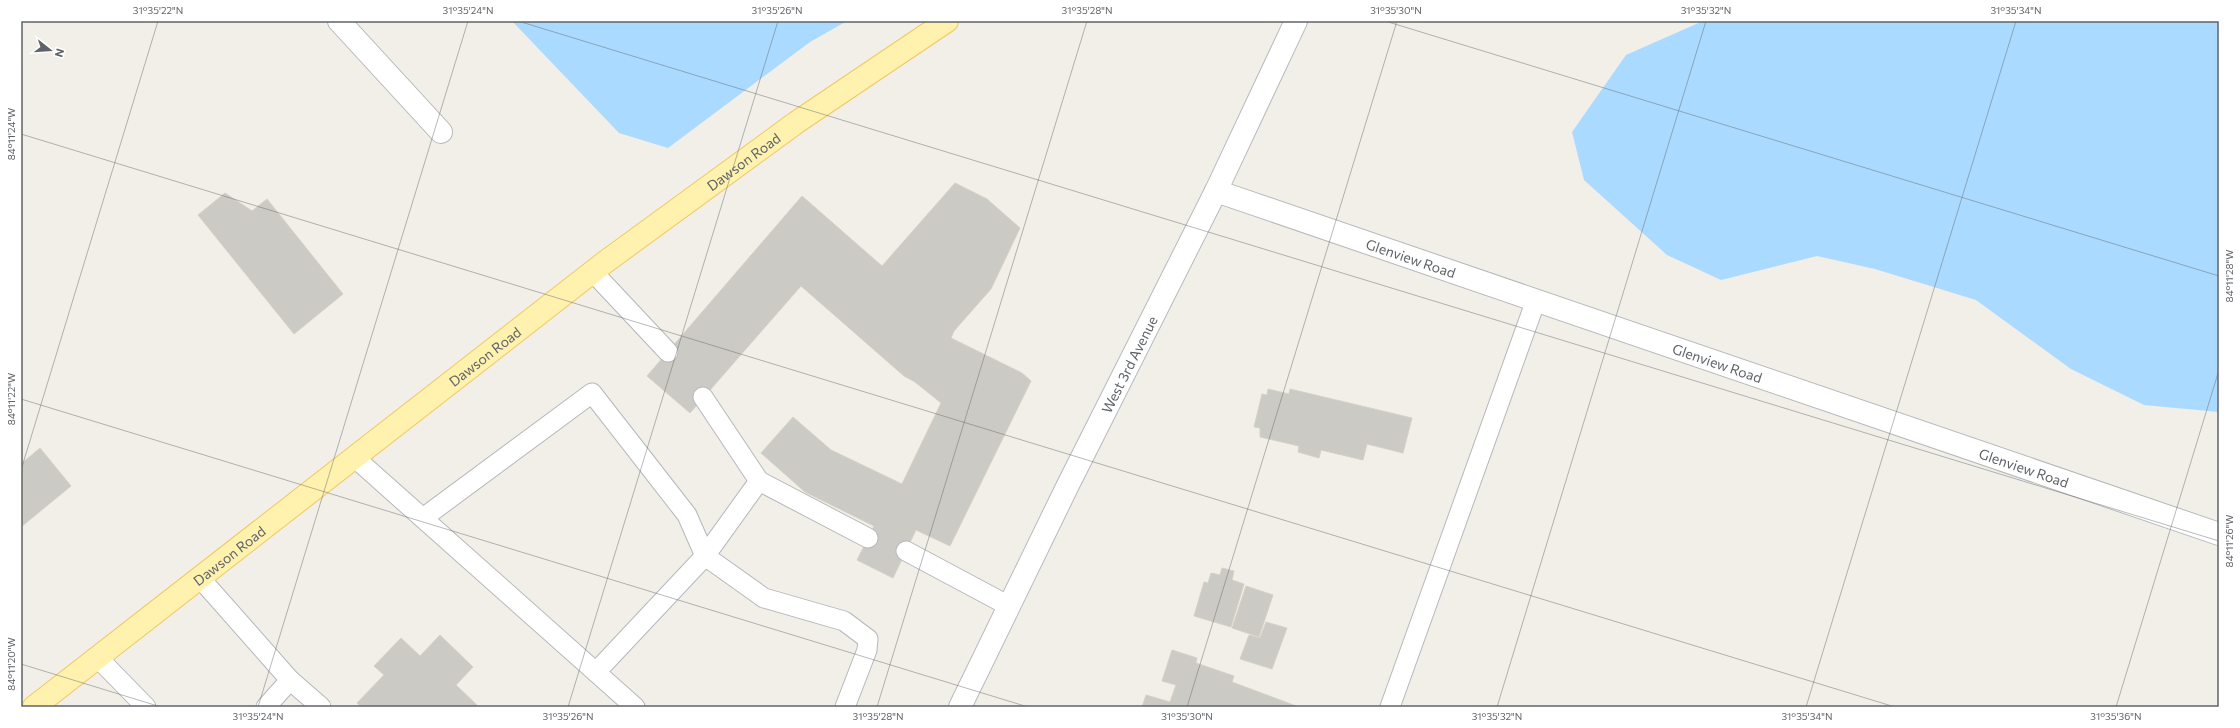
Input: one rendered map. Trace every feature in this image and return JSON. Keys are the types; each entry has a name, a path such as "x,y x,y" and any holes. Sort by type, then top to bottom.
{"main road":[{"name":"Dawson Road","path":"34,707 592,271 797,122 947,21"}],"street":[{"path":"339,21 441,132"},
{"name":"West 3rd Avenue","path":"960,707 1216,191 1296,21"},
{"name":"Glenview Road","path":"1216,191 2219,534"}],"lane":[{"path":"592,271 668,352"},
{"path":"1390,707 1536,300"},
{"path":"423,518 592,393 687,515 705,556 764,598 844,621 868,639 867,650 845,707"},
{"path":"703,397 759,480 868,538"},
{"path":"354,457 635,707"},
{"path":"596,672 705,556 759,480"},
{"path":"906,551 1009,606"},
{"path":"200,578 290,680 321,707"},
{"path":"97,657 146,707"},
{"path":"266,707 290,680"}],"water":[{"path":"512,21 847,21 810,42 668,148 619,133"},
{"path":"1703,21 2219,21 2219,412 2144,405 2071,369 1976,300 1875,269 1817,256 1721,280 1667,255 1584,180 1572,132 1626,55"}],"building":[{"path":"955,183 987,199 1020,228 991,289 954,331 951,338 1022,373 1031,381 950,546 916,530 893,578 857,560 874,526 805,492 761,453 793,417 831,450 902,484 941,403 915,382 904,376 801,286 690,413 647,376 802,196 882,266"},
{"path":"225,193 252,211 267,199 343,294 294,334 198,215"},
{"path":"1268,389 1289,394 1290,389 1412,418 1403,453 1367,444 1363,460 1321,450 1319,458 1298,452 1299,446 1260,437 1260,428 1254,427 1262,394 1267,395"},
{"path":"40,448 71,486 21,527 21,464"},
{"path":"1222,568 1234,571 1232,580 1244,584 1231,627 1194,616 1204,582 1208,583 1211,573 1220,575"},
{"path":"1246,586 1273,595 1259,637 1232,628"},
{"path":"1266,622 1287,628 1272,669 1240,659 1249,635 1260,638"},
{"path":"440,635 473,667 456,685 479,707 361,707 357,703 384,675 374,666 401,638 420,656"},
{"path":"1172,650 1197,658 1196,663 1234,676 1232,682 1299,707 1142,707 1146,695 1170,702 1176,685 1162,681"}]}
